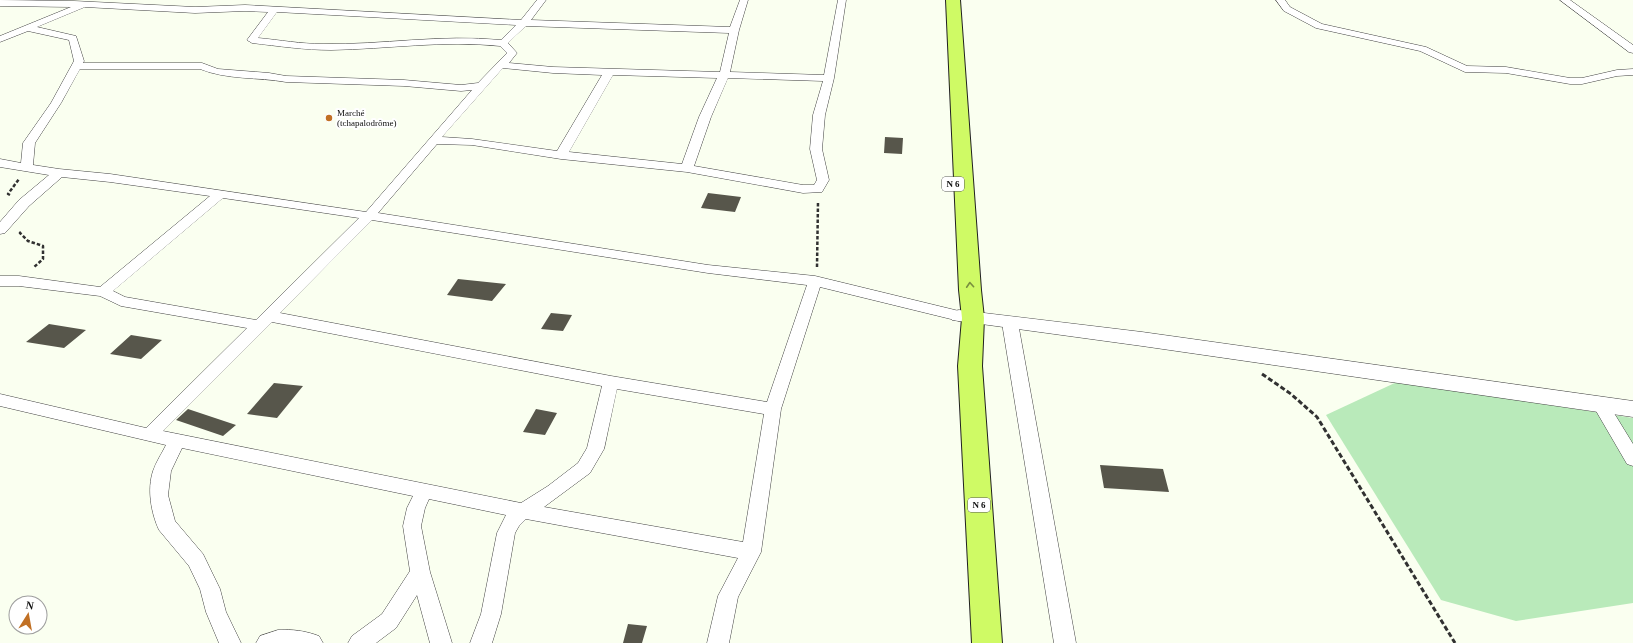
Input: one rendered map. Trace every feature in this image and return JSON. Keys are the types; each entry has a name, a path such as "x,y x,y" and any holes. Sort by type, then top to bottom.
{"main road":[{"name":"N 6","path":"944,0 952,127 956,288 966,317"},
{"name":"N 6","path":"952,0 970,290 966,317 987,643"}],"street":[{"path":"0,39 97,0"},
{"path":"195,10 214,0"},
{"path":"503,43 524,23 542,0"},
{"path":"687,168 705,117 724,75 734,30 744,0"},
{"path":"434,140 472,142 561,155 687,168 803,189 818,189 823,180 816,149 819,115 829,78 842,0"},
{"path":"1280,0 1287,9 1319,26 1423,49 1465,69 1506,70 1553,80 1570,81 1582,81 1617,73 1633,72"},
{"path":"1564,0 1633,50"},
{"path":"0,3 86,4 195,10 245,8 524,23 734,30"},
{"path":"149,435 369,216 512,52 503,43 480,40 429,40 332,47 252,40 274,10"},
{"path":"27,167 29,143 56,103 80,61 73,38 28,28"},
{"path":"500,65 609,72 829,78"},
{"path":"77,66 202,66 216,72 269,76 286,79 404,83 461,88 481,86"},
{"path":"561,155 609,72"},
{"path":"0,163 59,173 110,178 221,194 708,268 815,281 966,317 1142,339 1633,409"},
{"path":"0,230 24,203 59,173"},
{"path":"103,292 221,194"},
{"path":"0,281 19,281 103,292 121,301 195,315 263,321 773,409"},
{"path":"718,643 728,596 751,552 773,409 815,281"},
{"path":"1010,323 1065,643"},
{"path":"481,643 491,614 506,533 512,521 523,511 554,491 584,468 595,448 611,382"},
{"path":"0,400 149,435 424,491 523,511 751,552"},
{"path":"1600,404 1633,459"},
{"path":"177,441 162,471 159,495 166,524 196,560 210,589 216,612 230,643"},
{"path":"424,491 416,508 412,526 420,572 441,643"},
{"path":"359,643 389,621 420,572"},
{"path":"266,643 276,639 292,639 312,643"}],"path":[{"path":"19,281 43,259 43,246 28,241 20,233 24,203 8,194 27,167"},
{"path":"815,281 818,263 818,189"},
{"path":"1256,371 1281,386 1318,417 1455,643"}],"green space":[{"path":"1399,381 1633,418 1633,603 1516,621 1441,600 1326,415"}],"building":[{"path":"885,137 903,138 902,154 884,153"},
{"path":"708,193 741,197 735,212 701,208"},
{"path":"458,279 506,284 492,301 447,295"},
{"path":"551,313 572,315 563,331 541,329"},
{"path":"49,324 86,330 64,348 26,342"},
{"path":"131,335 162,340 141,359 110,354"},
{"path":"274,383 303,386 277,418 247,414"},
{"path":"188,409 236,425 223,436 176,420"},
{"path":"536,409 557,413 545,435 523,432"},
{"path":"1100,465 1163,469 1169,492 1104,488"},
{"path":"628,624 647,626 642,643 623,643"}],"place":[{"name":"Marché (tchapalodrôme)","path":"329,118"}]}
